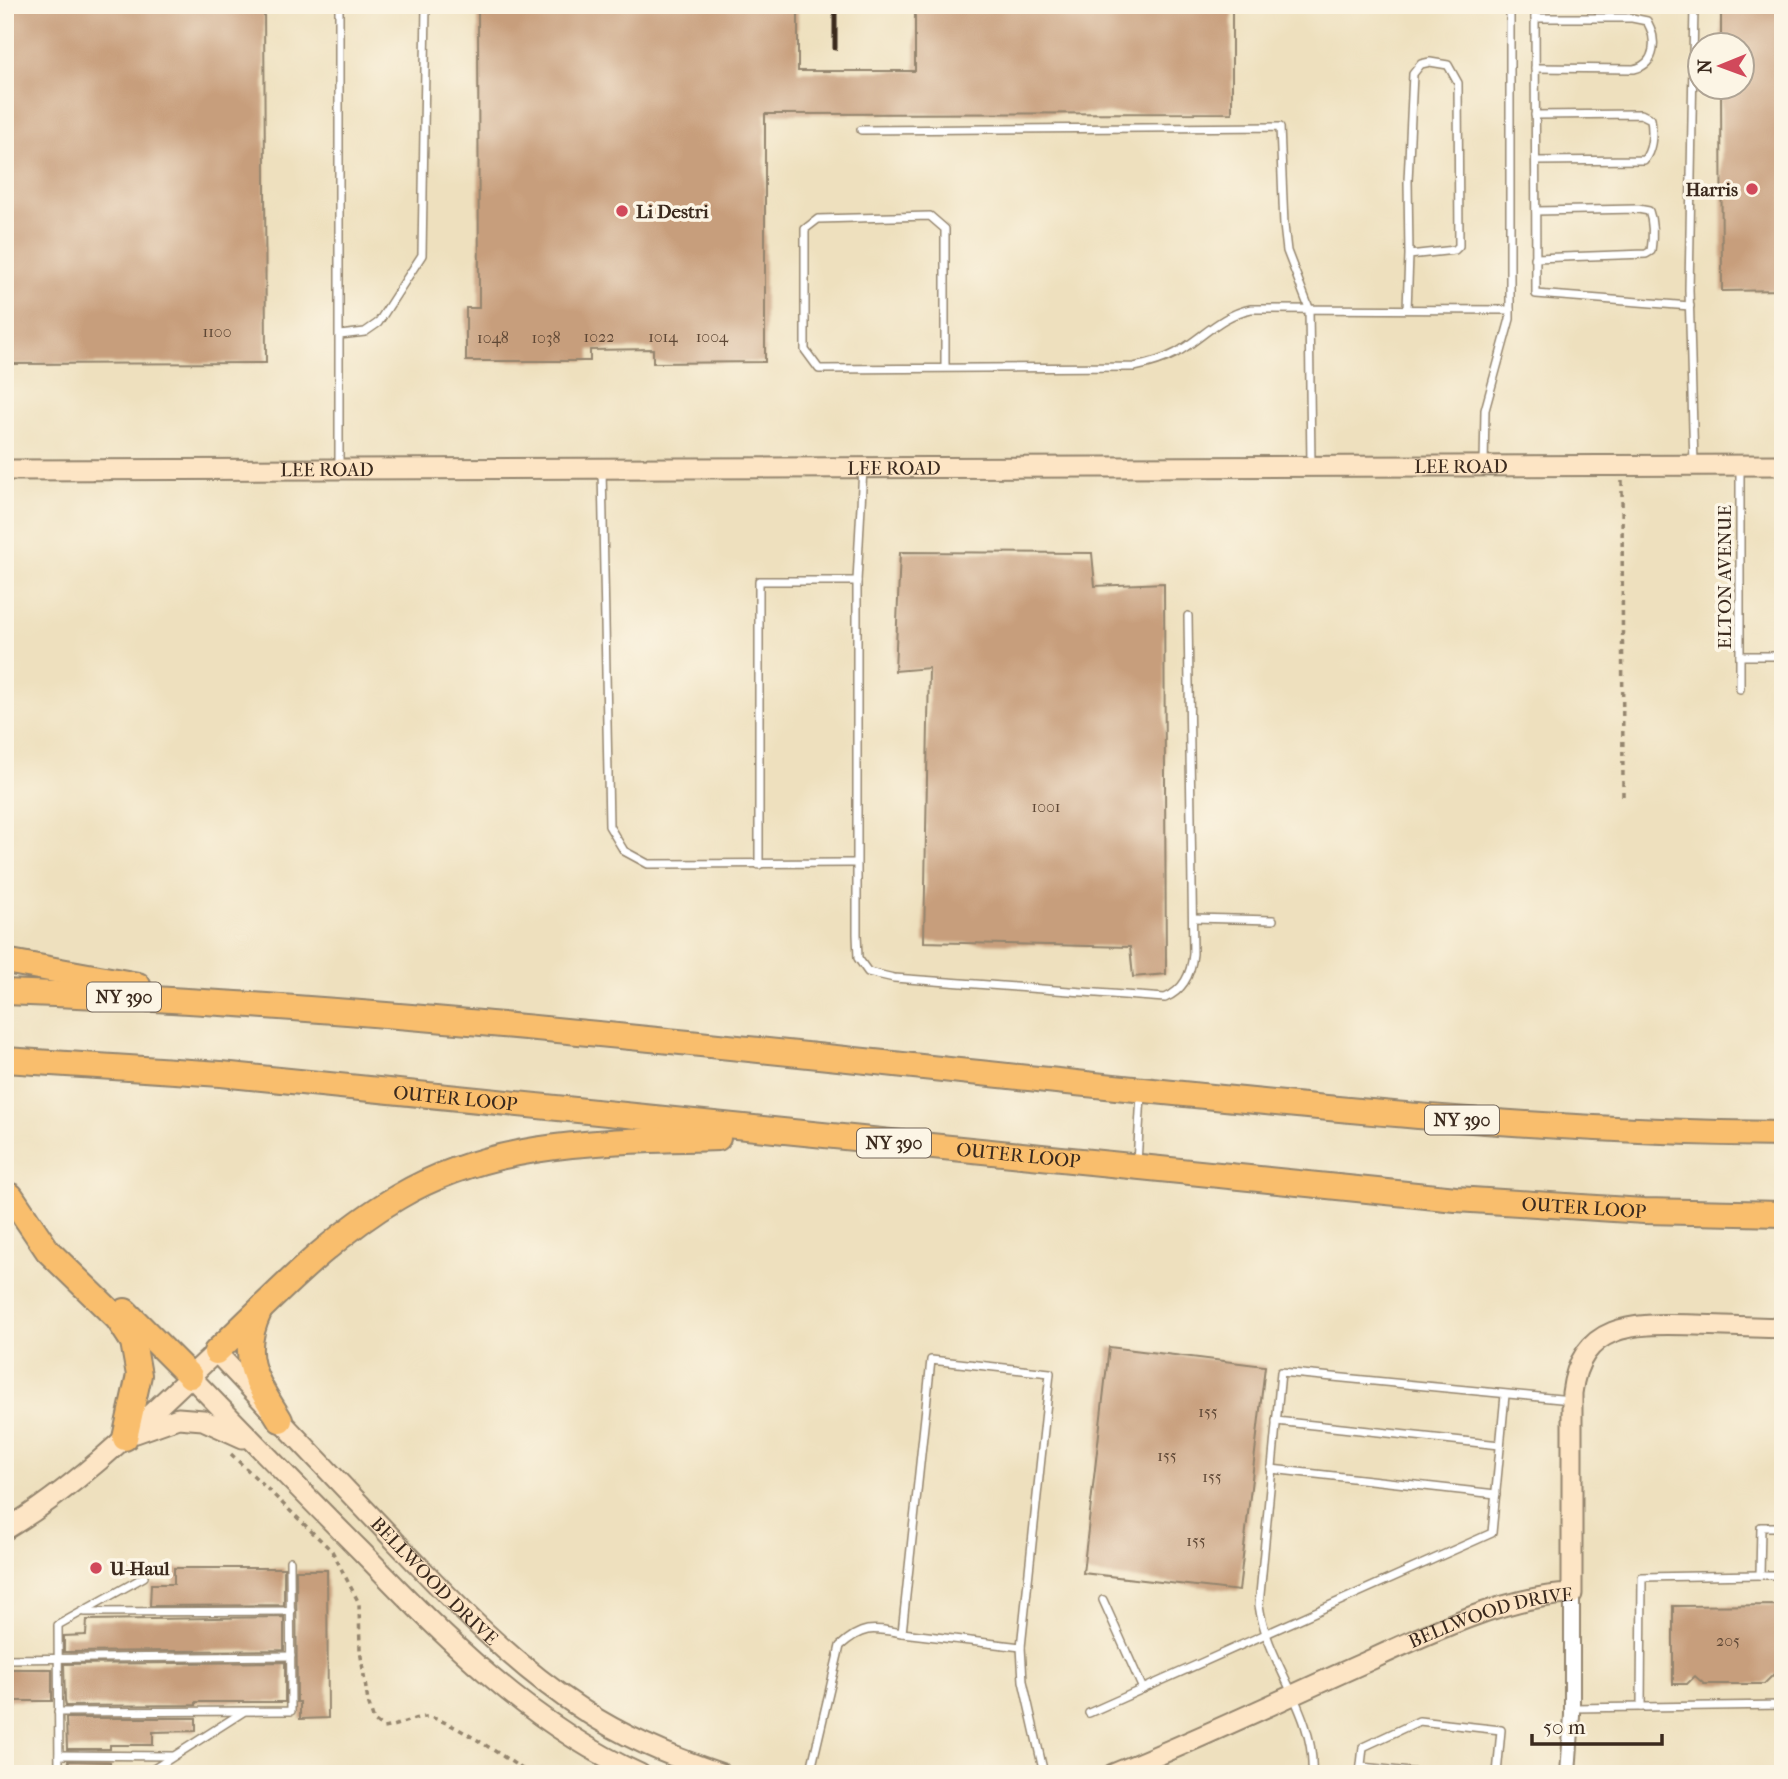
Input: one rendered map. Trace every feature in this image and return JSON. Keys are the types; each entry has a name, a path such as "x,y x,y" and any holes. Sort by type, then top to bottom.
{"highway":[{"path":"5,961 242,1004"},
{"name":"NY 390","path":"5,992 242,1004 492,1023 1141,1090 1525,1125 1651,1132 1783,1134"},
{"name":"OUTER LOOP","path":"5,1060 221,1074 1506,1203 1644,1211 1783,1214"},
{"path":"216,1352 328,1247 373,1213 410,1190 474,1163 531,1150 594,1142 753,1137 846,1138"},
{"path":"8,1194 190,1376"},
{"path":"8,1194 48,1251 118,1319 132,1342 139,1375 125,1438"},
{"path":"259,1311 249,1342 251,1369 280,1420"}],"street":[{"name":"LEE ROAD","path":"5,470 1783,465"},
{"name":"BELLWOOD DRIVE","path":"1113,1774 1457,1623 1537,1597 1572,1594 1572,1400 1576,1373 1584,1356 1598,1340 1622,1328 1646,1324 1783,1328"},
{"path":"5,1530 57,1495 125,1438 216,1352"},
{"name":"BELLWOOD DRIVE","path":"216,1352 463,1612 535,1676 611,1727 667,1754 722,1774"},
{"name":"BELLWOOD DRIVE","path":"190,1376 418,1609 495,1681 562,1731 639,1774"},
{"path":"125,1438 178,1418 203,1420 257,1445"},
{"path":"1568,1774 1572,1708 1572,1594"}],"lane":[{"path":"339,5 339,469"},
{"path":"340,335 365,332 378,323 422,255 426,5"},
{"path":"1484,466 1485,410 1508,328 1510,310 1510,5"},
{"path":"1535,5 1536,294 1690,306"},
{"path":"1693,465 1689,290 1694,5"},
{"path":"1535,18 1632,18 1647,21 1653,31 1653,49 1650,60 1644,66 1634,69 1535,68"},
{"path":"1407,309 1408,181 1413,74 1422,64 1441,63 1448,65 1458,83 1459,246 1455,250 1409,255"},
{"path":"1535,115 1640,114 1651,119 1653,133 1649,154 1644,160 1535,161"},
{"path":"861,130 1280,127 1287,251 1309,308 1311,466"},
{"path":"1535,211 1638,208 1649,211 1653,241 1651,251 1646,254 1535,258"},
{"path":"945,368 945,229 930,216 818,219 805,229 805,350 819,369 1134,367 1153,363 1176,353 1225,318 1251,309 1510,310"},
{"name":"ELTON AVENUE","path":"1740,465 1740,689"},
{"path":"863,467 857,582 856,863 858,958 868,972 894,978 1165,998 1177,993 1192,969 1188,616"},
{"path":"602,468 608,826 624,852 648,864 856,863"},
{"path":"759,865 759,582 857,582"},
{"path":"1740,656 1783,656"},
{"path":"1193,918 1273,920"},
{"path":"1137,1168 1141,1090"},
{"path":"902,1633 931,1360 1050,1373 1021,1647 1023,1681 1044,1774"},
{"path":"1312,1774 1312,1745 1260,1614 1259,1595 1281,1372 1572,1400"},
{"path":"1089,1713 1492,1533 1505,1395"},
{"path":"1276,1421 1500,1445"},
{"path":"1271,1469 1496,1494"},
{"path":"1760,1575 1761,1527 1783,1527"},
{"path":"58,1712 291,1711 290,1561"},
{"path":"1641,1707 1642,1577 1783,1575"},
{"path":"59,1774 58,1625 144,1577"},
{"path":"1103,1600 1143,1689"},
{"path":"81,1612 290,1611"},
{"path":"810,1774 840,1646 855,1632 877,1629 1021,1647"},
{"path":"5,1659 291,1656"},
{"path":"1572,1708 1783,1705"},
{"path":"146,1774 245,1711"},
{"path":"1429,1774 1361,1770 1363,1747 1419,1721 1501,1730 1497,1774"},
{"path":"59,1755 173,1756"}],"path":[{"path":"1622,465 1623,798"},
{"path":"231,1454 332,1551 359,1603 360,1650 368,1702 374,1721 383,1728 400,1726 426,1717 453,1725 530,1774"}],"building":[{"path":"5,5 264,5 266,363 5,364"},
{"name":"Li Destri","path":"478,5 798,5 798,71 915,71 915,5 1232,5 1232,113 765,114 765,362 653,363 653,349 590,350 590,361 466,361 466,308 479,308"},
{"name":"Harris","path":"1721,5 1783,5 1783,290 1722,291 1721,102 1756,102 1756,32 1721,32"},
{"path":"900,552 1092,553 1095,586 1164,583 1166,974 1133,977 1130,947 924,942 929,668 895,671"},
{"path":"1109,1347 1265,1366 1239,1591 1083,1573"},
{"path":"174,1568 284,1568 284,1605 150,1606 151,1584 174,1584"},
{"path":"296,1570 327,1570 328,1718 300,1719 300,1702 297,1702"},
{"path":"1783,1605 1783,1683 1774,1674 1764,1684 1704,1684 1695,1676 1687,1684 1673,1684 1673,1606"},
{"path":"284,1617 284,1650 64,1652 64,1636 86,1635 87,1620"},
{"path":"285,1662 285,1702 66,1706 65,1701 64,1664"},
{"path":"5,1669 52,1669 52,1701 5,1701"},
{"path":"66,1718 196,1718 196,1731 153,1732 153,1745 67,1749"},
{"path":"68,1761 110,1762 110,1774 68,1774"}],"railway":[{"path":"835,5 835,48"}],"place":[{"name":"Harris","path":"1752,189"},
{"name":"Li Destri","path":"622,211"},
{"name":"U-Haul","path":"96,1568"}]}
